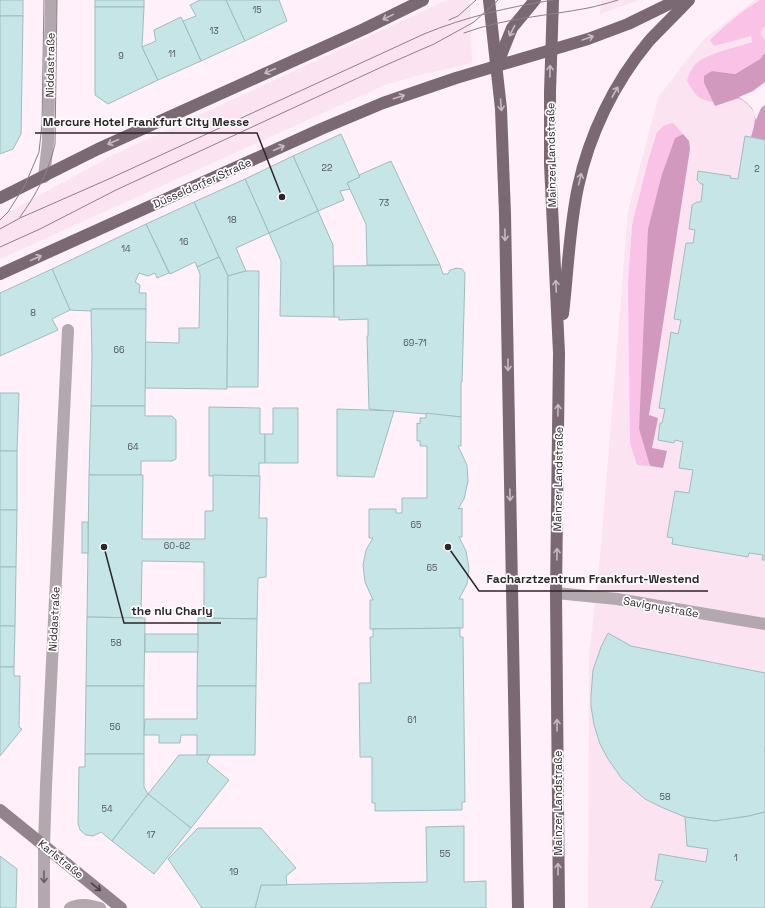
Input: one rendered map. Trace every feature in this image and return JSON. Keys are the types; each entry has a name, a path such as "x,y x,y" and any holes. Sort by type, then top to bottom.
{"main road":[{"path":"0,198 98,149 423,0"},
{"path":"489,0 501,109 505,214 518,908"},
{"path":"497,66 512,28 535,0"},
{"name":"Mainzer Landstraße","path":"553,0 550,164 559,353 556,593 559,908"},
{"name":"Düsseldorfer Straße","path":"0,274 321,129 383,103 628,24 677,0"},
{"path":"559,353 573,217 578,188 586,158 615,90 648,42 689,0"},
{"name":"Karlstraße","path":"0,810 121,908"}],"street":[{"name":"Niddastraße","path":"44,177 48,142 51,0"},
{"name":"Niddastraße","path":"44,908 44,845 68,330"},
{"name":"Savignystraße","path":"556,593 617,599 765,624"},
{"path":"70,908 84,905 100,908"}],"shaded area":[{"path":"447,0 470,0 472,63 385,85 0,259 0,217 111,156"},
{"path":"601,0 639,0 600,14"},
{"path":"755,0 765,0 765,908 588,908 589,657 601,547 628,211 658,98 705,38"},
{"path":"760,0 765,0 765,26 760,32 765,40 765,53 760,59 734,74 712,71 704,83 713,102 699,97 694,93 687,81 692,68 698,62 709,56 752,42 751,36 714,46 710,40 734,18"},
{"path":"765,53 765,140 751,137 755,119 753,110 745,102 739,98 715,106 704,83 704,76 712,71 735,74 760,59"},
{"path":"673,123 683,134 675,138 662,174 639,429 650,466 637,465 630,443 628,283 632,225 657,132 665,125"},
{"path":"683,134 689,141 690,149 649,415 658,418 652,448 667,451 663,468 650,466 639,429 648,229 662,174 675,138"}],"pier":[{"path":"765,82 765,105 761,108 756,120 752,108 739,97 753,91"}],"building":[{"path":"0,0 23,0 23,16 0,16"},
{"path":"95,0 144,0 144,7 95,7"},
{"path":"200,0 226,0 245,41 201,61 183,21 196,16 190,5"},
{"path":"226,0 279,0 287,21 245,41"},
{"path":"95,7 144,7 142,47 158,80 108,104 95,95"},
{"path":"0,16 23,16 21,134 13,149 0,154"},
{"path":"181,17 201,61 158,80 142,47 156,41 154,30"},
{"path":"341,134 360,177 347,183 351,189 340,191 344,200 318,211 293,156"},
{"path":"745,136 765,140 765,560 762,560 763,555 749,553 748,557 672,544 673,538 667,537 675,491 689,493 693,470 679,468 683,442 675,440 674,443 658,440 660,423 662,423 665,409 659,408 671,332 678,334 681,320 674,319 686,243 693,243 695,230 689,229 692,205 697,202 701,202 703,184 697,180 698,171 731,176 730,178 738,179"},
{"path":"293,156 318,211 269,233 245,179"},
{"path":"391,161 440,265 367,265 366,224 347,183 360,177 359,175"},
{"path":"245,179 269,233 236,248 246,271 228,276 194,202"},
{"path":"194,202 219,257 197,267 195,262 170,274 146,224"},
{"path":"318,211 333,245 334,317 280,316 281,261 269,233"},
{"path":"146,224 169,273 157,278 155,273 148,276 139,273 135,282 140,285 139,293 146,293 146,309 92,309 91,311 70,310 52,269"},
{"path":"219,257 228,276 227,389 145,388 145,342 179,343 179,328 199,328 200,274 197,267"},
{"path":"440,265 443,274 448,274 450,270 457,268 462,269 465,273 461,417 369,409 368,319 339,320 339,317 334,317 334,266"},
{"path":"52,269 70,310 52,319 58,330 0,356 0,293"},
{"path":"246,271 259,271 258,387 227,387 228,276"},
{"path":"92,309 146,309 145,406 91,406"},
{"path":"0,393 19,393 17,451 0,451"},
{"path":"91,406 145,406 145,416 172,416 176,420 176,459 172,461 141,461 141,475 89,475"},
{"path":"209,407 260,408 260,434 265,434 265,463 259,463 259,476 209,476"},
{"path":"273,408 298,408 298,463 265,463 265,434 273,434"},
{"path":"337,409 394,411 374,477 337,476"},
{"path":"426,413 461,417 461,446 458,446 467,465 468,481 464,499 458,509 462,508 462,537 459,537 466,551 469,568 467,584 459,599 463,599 463,628 370,629 370,600 373,600 365,582 363,565 366,550 373,538 369,538 369,509 396,509 396,513 402,513 402,498 427,498 427,446 420,446 420,441 417,441 417,423 420,424 420,418 426,418"},
{"path":"0,451 17,451 17,510 0,510"},
{"path":"89,475 143,475 142,539 205,539 205,511 213,511 213,475 260,476 259,518 267,518 266,577 258,578 257,619 204,618 204,562 142,561 141,618 87,617"},
{"path":"0,510 17,510 16,567 0,567"},
{"path":"82,522 88,522 88,553 82,553"},
{"path":"0,567 16,567 15,626 0,626"},
{"path":"87,617 145,618 144,686 86,686"},
{"path":"198,618 257,619 256,686 197,686"},
{"path":"0,626 15,626 14,667 0,667"},
{"path":"460,628 460,637 463,637 465,802 462,802 462,810 375,811 375,803 372,803 372,757 360,757 359,683 371,683 370,637 373,637 373,629"},
{"path":"608,633 631,646 765,673 765,812 715,821 685,817 645,799 622,779 608,759 600,744 594,725 591,706 593,670 601,647"},
{"path":"145,634 198,634 198,652 145,652"},
{"path":"0,667 14,667 14,676 20,676 19,727 22,729 0,756"},
{"path":"86,686 144,686 144,754 85,754"},
{"path":"197,686 256,686 255,755 197,755 197,735 181,735 180,743 159,743 159,735 144,735 145,719 197,719"},
{"path":"85,754 144,754 144,787 148,794 112,841 101,832 93,836 86,835 80,830 78,824 79,767 85,767"},
{"path":"179,755 210,755 207,762 229,780 191,828 148,794"},
{"path":"148,794 191,828 154,874 112,841"},
{"path":"765,812 765,908 651,908 663,881 655,880 659,854 706,862 708,849 687,846 685,817 715,821"},
{"path":"464,826 464,882 486,881 486,908 255,908 261,885 427,882 426,827"},
{"path":"198,828 261,828 296,868 286,876 287,885 261,885 255,908 202,908 168,859"},
{"path":"0,856 17,869 16,908 0,908"}],"tram line":[{"path":"0,220 8,212 25,185 39,152 42,124 44,0"},
{"path":"20,217 41,182 49,164 55,144 57,0"},
{"path":"449,20 458,16 476,0"},
{"path":"0,247 40,229 116,190 434,44 474,22 498,0"},
{"path":"0,229 20,218 111,178 424,34 455,22 487,13 553,0"},
{"path":"464,33 494,24 573,11 618,0"}],"place":[{"name":"Mercure Hotel Frankfurt City Messe","path":"282,197"},
{"name":"the niu Charly","path":"104,547"},
{"name":"Facharztzentrum Frankfurt-Westend","path":"448,547"}]}
